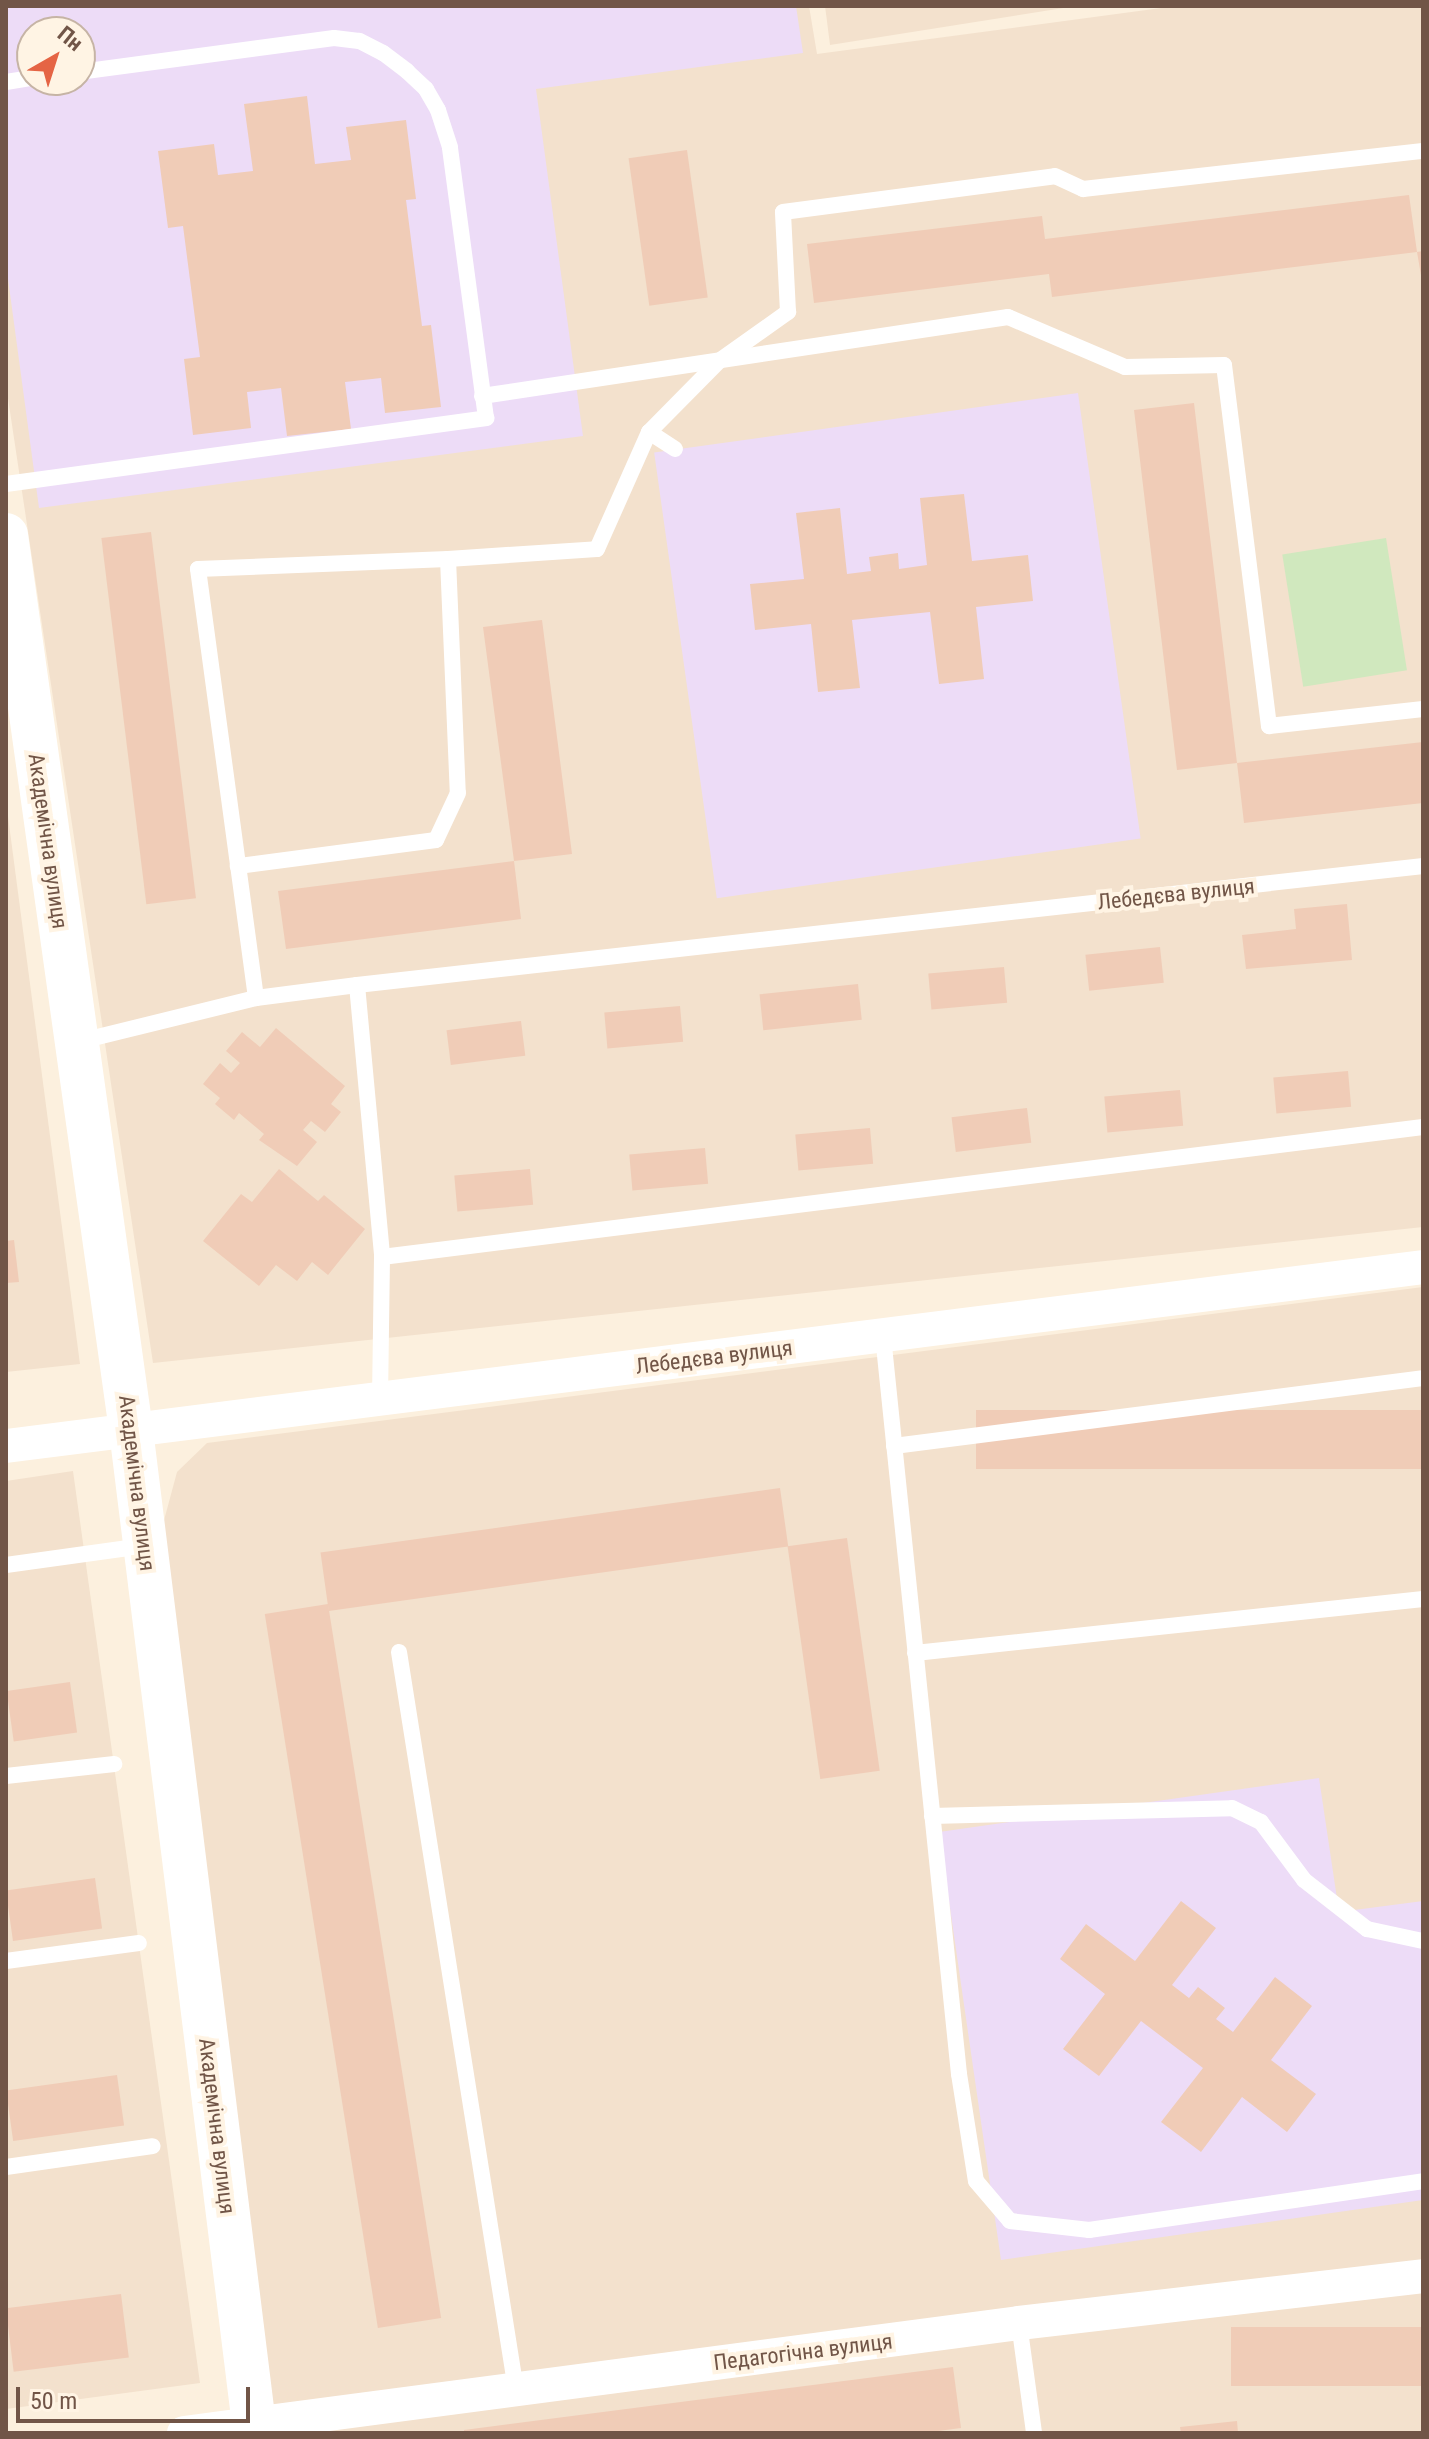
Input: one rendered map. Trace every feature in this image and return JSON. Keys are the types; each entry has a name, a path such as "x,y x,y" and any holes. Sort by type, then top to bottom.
{"main road":[{"name":"Академічна вулиця","path":"6,535 131,1430 255,2428"}],"street":[{"name":"Лебедєва вулиця","path":"6,1446 1423,1267"},
{"name":"Педагогічна вулиця","path":"184,2433 255,2428 1019,2323 1423,2276"}],"lane":[{"path":"6,484 486,418 450,147 438,110 426,89 407,71 359,41 334,38 96,70"},
{"path":"256,998 198,569 448,559 597,549 649,432 719,361 788,312 783,212 1055,176 1083,189 1423,151"},
{"path":"482,396 1008,317 1125,367 1224,365 1269,726 1423,709"},
{"path":"649,432 675,449"},
{"path":"238,866 436,840 458,793 448,559"},
{"name":"Лебедєва вулиця","path":"76,1043 256,998 1423,866"},
{"path":"357,985 382,1257 380,1399"},
{"path":"382,1257 1423,1127"},
{"path":"883,1336 959,2074 976,2181 1010,2221 1089,2230 1423,2181"},
{"path":"894,1446 1423,1378"},
{"path":"6,1565 146,1546"},
{"path":"915,1653 1423,1599"},
{"path":"399,1652 516,2390"},
{"path":"6,1776 114,1764"},
{"path":"932,1816 1232,1808 1261,1822 1304,1880 1367,1929 1423,1941"},
{"path":"6,1961 139,1943"},
{"path":"6,2167 153,2146"},
{"path":"1019,2323 1034,2433"}],"shaded area":[{"path":"6,6 809,6 817,54 1176,6 1423,6 1423,1227 153,1363 6,385"},
{"path":"6,6 796,6 803,53 536,89 583,436 39,508 6,264"},
{"path":"825,6 1076,6 830,45"},
{"path":"1078,393 1141,839 717,898 654,453"},
{"path":"6,801 80,1364 6,1372"},
{"path":"1423,1287 1423,2433 275,2433 163,1524 177,1472 207,1443"},
{"path":"73,1471 200,2383 6,2409 6,1481"},
{"path":"1319,1778 1339,1912 1423,1901 1423,2200 1001,2260 939,1832"}],"green space":[{"path":"1386,538 1407,670 1303,687 1282,554"}],"building":[{"path":"307,96 315,164 351,160 346,127 406,120 416,199 406,200 422,326 431,325 441,407 385,413 381,378 345,382 351,429 287,436 281,388 247,392 251,428 193,435 184,359 200,357 183,226 168,228 158,151 214,144 218,175 253,171 244,104"},
{"path":"687,150 708,298 649,306 629,158"},
{"path":"1409,195 1417,252 1052,297 1049,274 814,303 807,244 1042,216 1045,239"},
{"path":"1423,251 1423,287 1417,252"},
{"path":"1194,403 1237,763 1177,770 1134,410"},
{"path":"964,494 972,561 1028,555 1033,601 976,607 984,679 939,684 930,612 852,620 860,688 818,692 811,624 755,630 750,584 804,579 796,513 840,508 847,574 871,571 869,557 898,553 899,569 927,565 920,498"},
{"path":"151,532 196,898 146,904 101,538"},
{"path":"542,620 572,854 514,861 483,627"},
{"path":"1423,742 1423,803 1244,823 1237,763"},
{"path":"514,861 521,919 286,949 278,891"},
{"path":"1347,904 1352,960 1246,969 1242,935 1296,929 1294,909"},
{"path":"1160,947 1164,983 1089,991 1085,955"},
{"path":"1004,967 1007,1003 931,1009 928,974"},
{"path":"858,984 862,1020 763,1030 760,994"},
{"path":"680,1006 683,1042 607,1048 604,1013"},
{"path":"521,1021 525,1056 451,1065 447,1030"},
{"path":"276,1028 345,1086 331,1104 341,1112 325,1132 311,1121 303,1130 317,1142 297,1166 259,1140 264,1134 239,1113 234,1120 215,1104 220,1098 203,1084 220,1063 231,1073 240,1063 226,1051 242,1032 260,1047"},
{"path":"1348,1071 1351,1107 1276,1113 1273,1078"},
{"path":"1180,1090 1183,1126 1107,1132 1104,1097"},
{"path":"1027,1108 1031,1143 956,1152 952,1117"},
{"path":"870,1128 873,1164 798,1170 795,1135"},
{"path":"705,1148 708,1184 632,1190 629,1155"},
{"path":"279,1169 318,1201 324,1195 365,1229 328,1275 312,1262 297,1281 276,1265 259,1286 203,1241 241,1194 252,1202"},
{"path":"530,1169 533,1205 457,1211 454,1176"},
{"path":"14,1240 19,1282 6,1283 6,1241"},
{"path":"976,1410 1423,1410 1423,1469 976,1469"},
{"path":"780,1488 788,1546 329,1611 321,1553"},
{"path":"847,1538 880,1771 820,1779 788,1546"},
{"path":"328,1604 441,2318 378,2328 265,1614"},
{"path":"70,1682 77,1733 14,1741 7,1691"},
{"path":"95,1878 102,1929 13,1941 6,1891"},
{"path":"1181,1901 1216,1928 1172,1985 1189,1998 1198,1987 1225,2008 1216,2019 1233,2032 1275,1977 1312,2006 1271,2060 1316,2094 1287,2132 1242,2097 1201,2152 1161,2122 1203,2068 1141,2021 1099,2076 1063,2049 1105,1994 1060,1959 1086,1924 1135,1961"},
{"path":"117,2075 124,2126 13,2141 6,2091"},
{"path":"121,2294 129,2358 14,2372 6,2308"},
{"path":"1231,2327 1423,2327 1423,2386 1231,2386"},
{"path":"953,2367 961,2428 923,2433 464,2433 464,2430"},
{"path":"1237,2421 1238,2433 1181,2433 1180,2427"}]}
